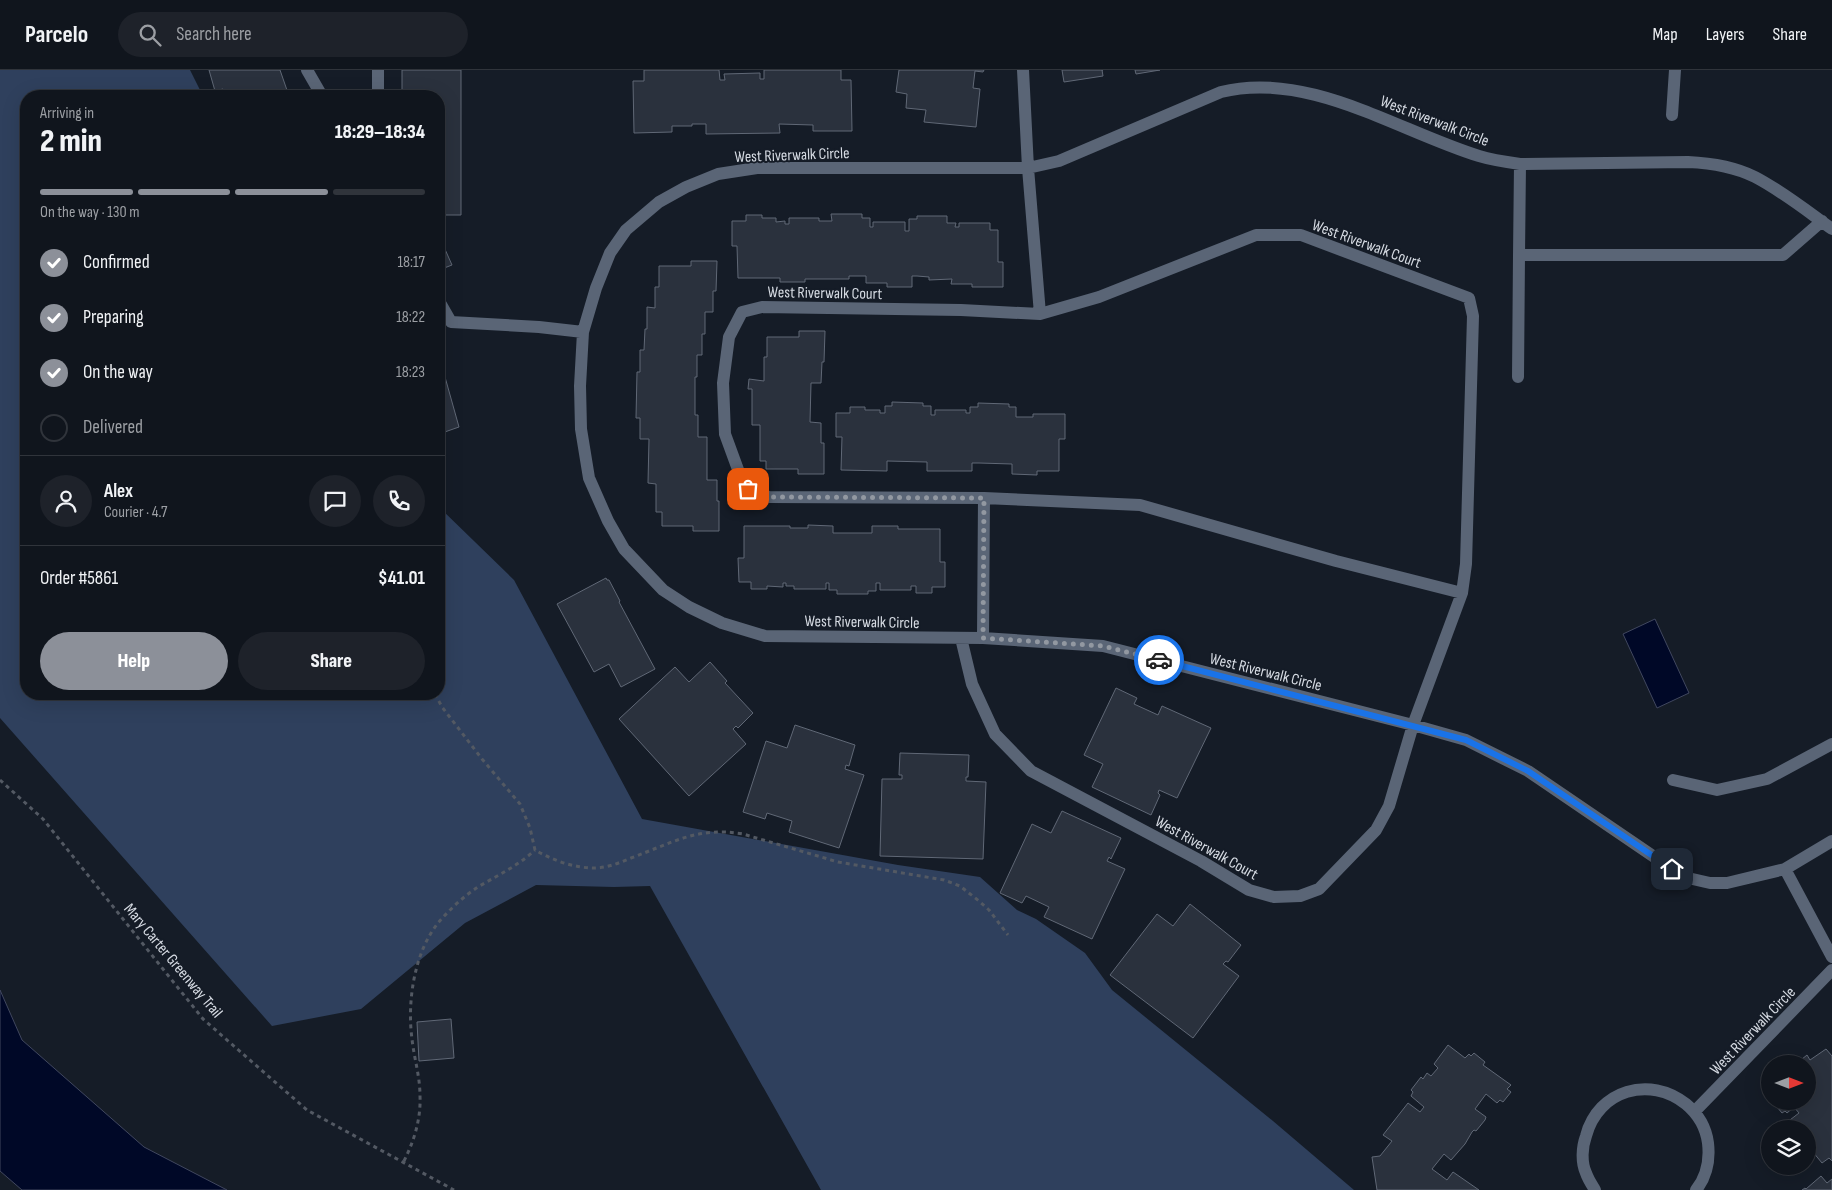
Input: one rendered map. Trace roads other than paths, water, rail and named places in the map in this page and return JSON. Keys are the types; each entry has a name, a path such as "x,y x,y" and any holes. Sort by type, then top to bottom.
{"street":[{"path":"307,70 319,90"},
{"path":"378,70 378,90"},
{"path":"1022,70 1040,314"},
{"path":"1672,115 1675,70"},
{"name":"West Riverwalk Circle","path":"1827,225 1754,176 1711,163 1520,164 1479,156 1359,108 1323,96 1289,88 1258,85 1221,92 1059,160 1028,168 757,168 718,174 686,187 659,202 626,230 610,253 596,288 583,332 580,386 582,429 589,478 608,521 624,549 663,590 690,607 722,623 765,636 983,638 1103,646 1413,725 1466,740 1528,771 1672,869 1688,878 1710,883 1727,883 1785,870 1832,841"},
{"path":"1518,376 1520,164"},
{"path":"1520,255 1783,255 1827,225"},
{"name":"West Riverwalk Court","path":"961,638 972,684 994,734 1030,771 1201,861 1248,890 1274,896 1300,896 1318,889 1376,830 1389,806 1413,725 1462,593 1466,564 1473,316 1469,298 1300,235 1256,235 1099,298 1040,314 961,310 762,306 742,312 729,337 722,383 724,434 740,475 748,489 769,497 984,498 1140,505 1462,593"},
{"path":"445,312 451,322 539,327 583,332"},
{"path":"983,638 984,498"},
{"path":"1673,780 1716,790 1767,779 1832,744"},
{"path":"1785,870 1832,957"},
{"name":"West Riverwalk Circle","path":"1695,1111 1832,970"},
{"path":"1595,1190 1585,1172 1582,1148 1589,1123 1605,1104 1626,1092 1651,1088 1675,1095 1695,1111 1707,1132 1710,1157 1703,1181 1696,1190"}]}
